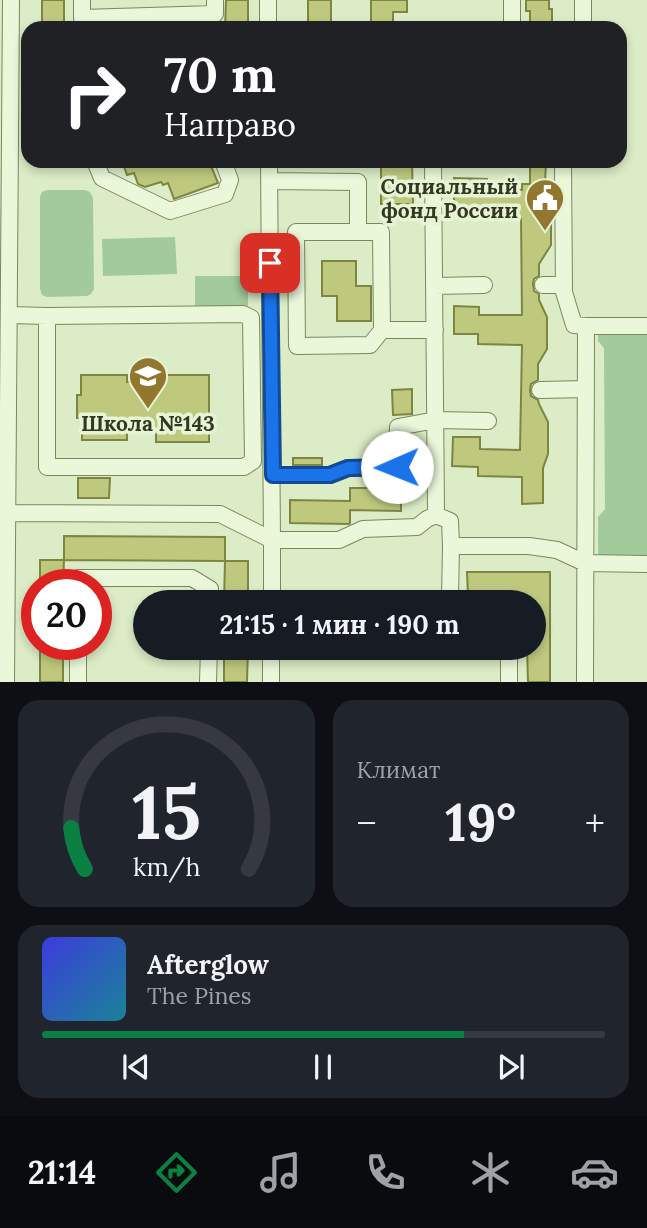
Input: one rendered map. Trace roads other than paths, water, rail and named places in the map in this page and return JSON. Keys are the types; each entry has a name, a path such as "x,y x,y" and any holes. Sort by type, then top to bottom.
{"street":[{"path":"6,682 4,548 8,513 4,444 9,315 5,264 5,152 6,120 19,71 11,0"},
{"path":"82,0 82,18 215,14 215,0"},
{"path":"268,0 268,21"},
{"path":"512,0 512,21"},
{"path":"583,0 583,21"},
{"path":"98,168 102,178 170,211 225,194 230,180 226,168"},
{"path":"269,168 272,590"},
{"path":"433,168 436,515"},
{"path":"563,168 564,292 574,326 647,326"},
{"path":"269,181 358,182 358,232"},
{"path":"296,232 381,232 382,330 370,345 297,346 296,232"},
{"path":"434,286 484,285"},
{"path":"543,285 564,285"},
{"path":"9,315 243,314 251,318 253,461 244,467 47,467 47,316"},
{"path":"585,682 586,326"},
{"path":"382,330 435,330"},
{"path":"540,390 586,389"},
{"path":"397,467 398,427 436,420 488,421"},
{"path":"273,475 330,475 348,468 435,467"},
{"path":"8,513 220,514 272,540 339,540 363,529 417,527 436,515 450,521 450,590"},
{"path":"451,546 529,546 558,550 585,563 647,564"},
{"path":"112,578 192,578 211,590"},
{"path":"78,660 78,682"},
{"path":"208,682 209,660"},
{"path":"271,660 271,682"},
{"path":"509,660 509,682"}],"place":[{"name":"Социальный фонд России","path":"545,232"},
{"name":"Школа №143","path":"148,410"}]}
